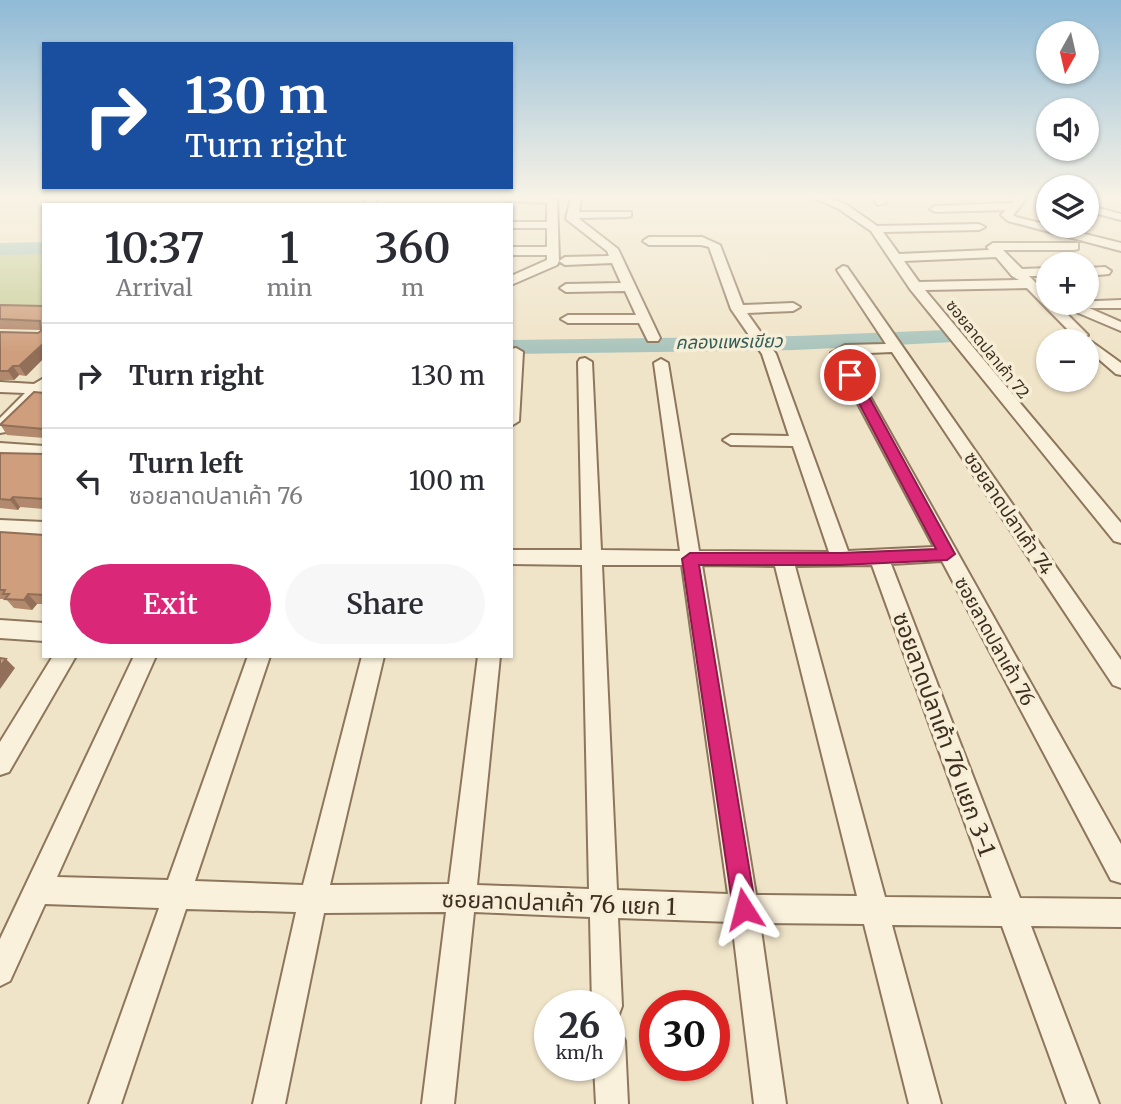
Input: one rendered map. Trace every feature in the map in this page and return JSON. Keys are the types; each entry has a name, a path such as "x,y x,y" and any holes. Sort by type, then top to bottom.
{"street":[{"path":"611,250 653,338"},
{"path":"716,250 738,309 762,342 841,559"},
{"name":"ซอยลาดปลาเค้า 72","path":"889,250 915,286 1117,527"},
{"path":"994,250 1036,293"},
{"path":"513,251 554,251 553,262 549,266 513,280"},
{"path":"895,258 996,253"},
{"path":"565,261 617,259"},
{"name":"ซอยลาดปลาเค้า 74","path":"843,270 1121,678"},
{"path":"1099,271 1105,271"},
{"path":"1016,273 1036,272"},
{"path":"915,286 1027,284"},
{"path":"566,288 629,287"},
{"path":"1099,304 1121,304"},
{"path":"738,309 793,307"},
{"path":"1060,315 1121,371"},
{"path":"1088,315 1121,327"},
{"path":"568,319 644,319"},
{"name":"ซอยลาดปลาเค้า 76","path":"892,341 845,349 838,353 1121,870"},
{"path":"513,393 516,352"},
{"path":"585,362 606,990"},
{"path":"661,363 744,909 769,1104"},
{"path":"0,387 41,387"},
{"path":"0,428 41,387"},
{"path":"731,440 799,441"},
{"path":"0,448 42,451"},
{"path":"0,527 42,529"},
{"path":"513,557 841,559 947,554"},
{"name":"ซอยลาดปลาเค้า 76 แยก 3-1","path":"879,557 1083,1104"},
{"path":"783,559 925,1104"},
{"path":"0,629 42,632"},
{"path":"0,764 64,658"},
{"path":"0,971 144,658"},
{"path":"105,1104 258,658"},
{"path":"269,1104 313,899 373,658"},
{"path":"438,1104 489,658"},
{"name":"ซอยลาดปลาเค้า 76 แยก 1","path":"39,890 313,899 460,898 744,909 1121,913"},
{"path":"611,1081 612,1104"}],"green space":[{"path":"27,250 42,254 42,306 0,310 0,252"}],"building":[{"path":"0,305 42,306 42,345 19,366 13,366 8,371 0,371 0,332 38,333 41,331 40,321 0,319"},
{"path":"34,392 42,393 42,429 0,425"},
{"path":"0,453 42,454 42,499 0,499"},
{"path":"0,532 42,535 42,595 28,594 24,600 5,599 9,594 3,594 5,590 0,590"}],"waterway":[{"name":"คลองแพรเขียว","path":"513,347 795,343 946,337"}],"route":[{"path":"744,909 690,559 841,559 947,554 850,375"}]}
